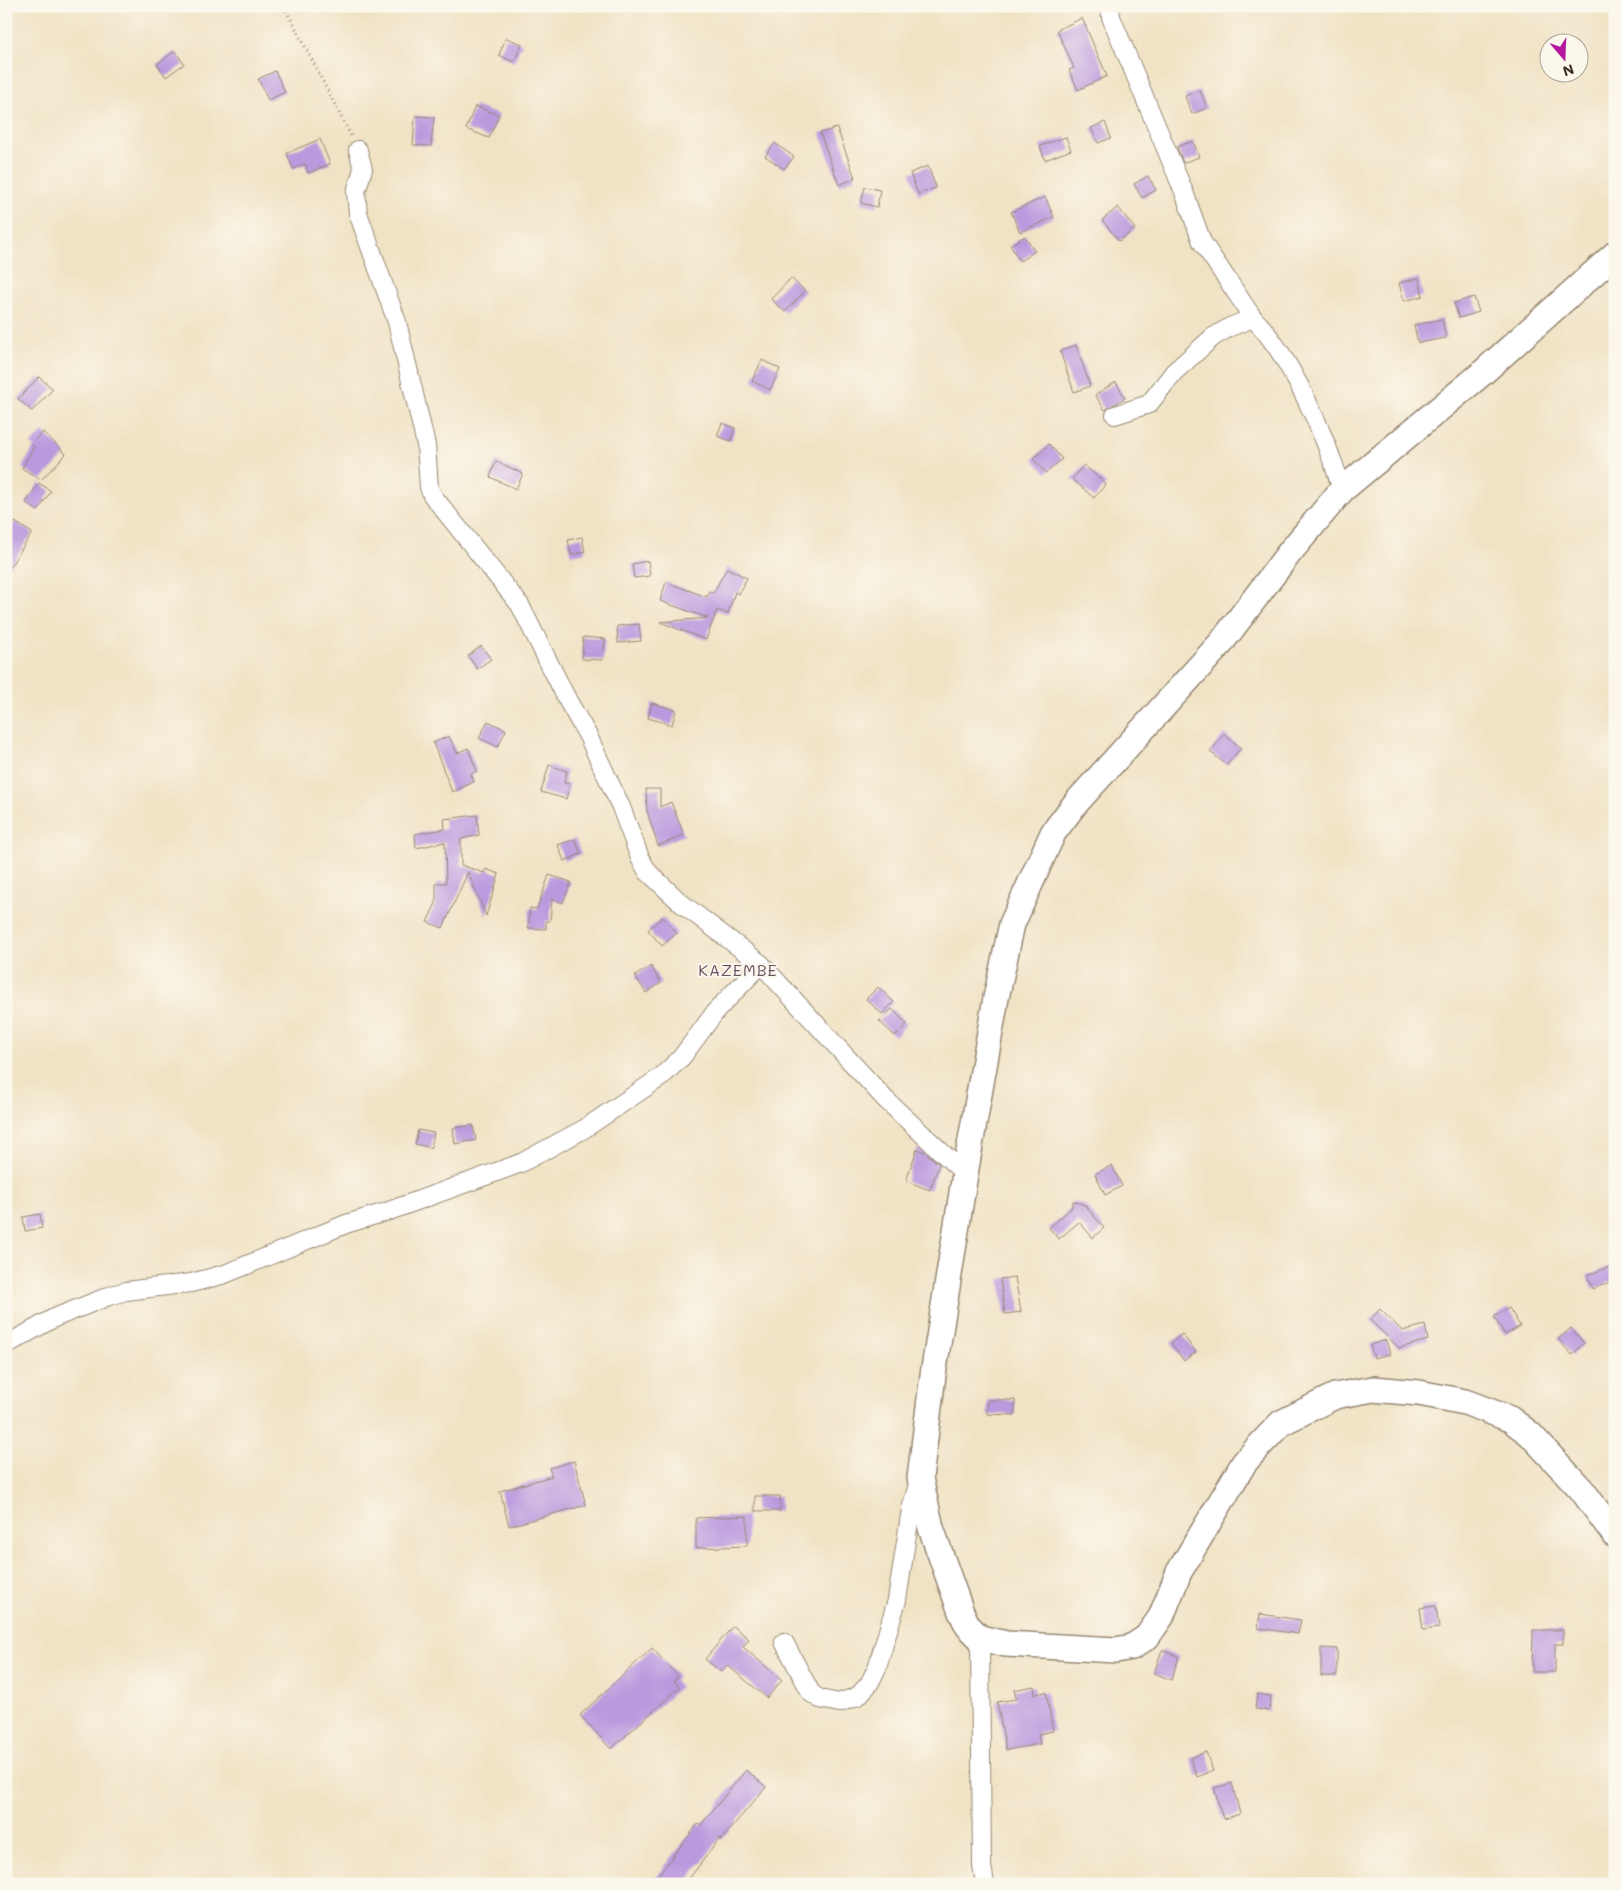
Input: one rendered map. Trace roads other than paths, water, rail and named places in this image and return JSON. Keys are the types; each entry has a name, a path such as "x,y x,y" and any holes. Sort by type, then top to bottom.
{"street":[{"path":"1110,6 1111,17 1184,192 1202,242 1253,318 1268,334 1294,378 1326,444 1342,490"},
{"path":"358,150 363,169 356,192 358,213 397,322 426,445 429,487 432,495 520,605 560,686 588,736 621,807 640,858 648,872 681,903 762,964 885,1099 966,1174"},
{"path":"784,1642 811,1693 820,1699 839,1703 858,1696 869,1684 876,1668 897,1600 911,1509 920,1478 933,1376 996,998 1012,924 1053,833 1075,804 1221,643 1342,490 1480,375 1615,254"},
{"path":"1114,415 1149,404 1174,372 1213,337 1230,327 1253,318"},
{"path":"6,1345 54,1318 109,1296 126,1291 192,1283 225,1274 346,1224 398,1208 521,1163 584,1128 661,1077 681,1058 716,1011 762,964"},
{"path":"920,1478 931,1528 960,1612 968,1626 980,1638 1006,1644 1116,1650 1132,1647 1147,1637 1161,1617 1179,1572 1244,1463 1259,1446 1282,1423 1335,1396 1373,1389 1419,1393 1465,1402 1510,1418 1530,1434 1582,1490 1615,1535"},
{"path":"980,1638 982,1856 985,1884"}],"district":[{"name":"KAZEMBE","path":"738,970"}]}
